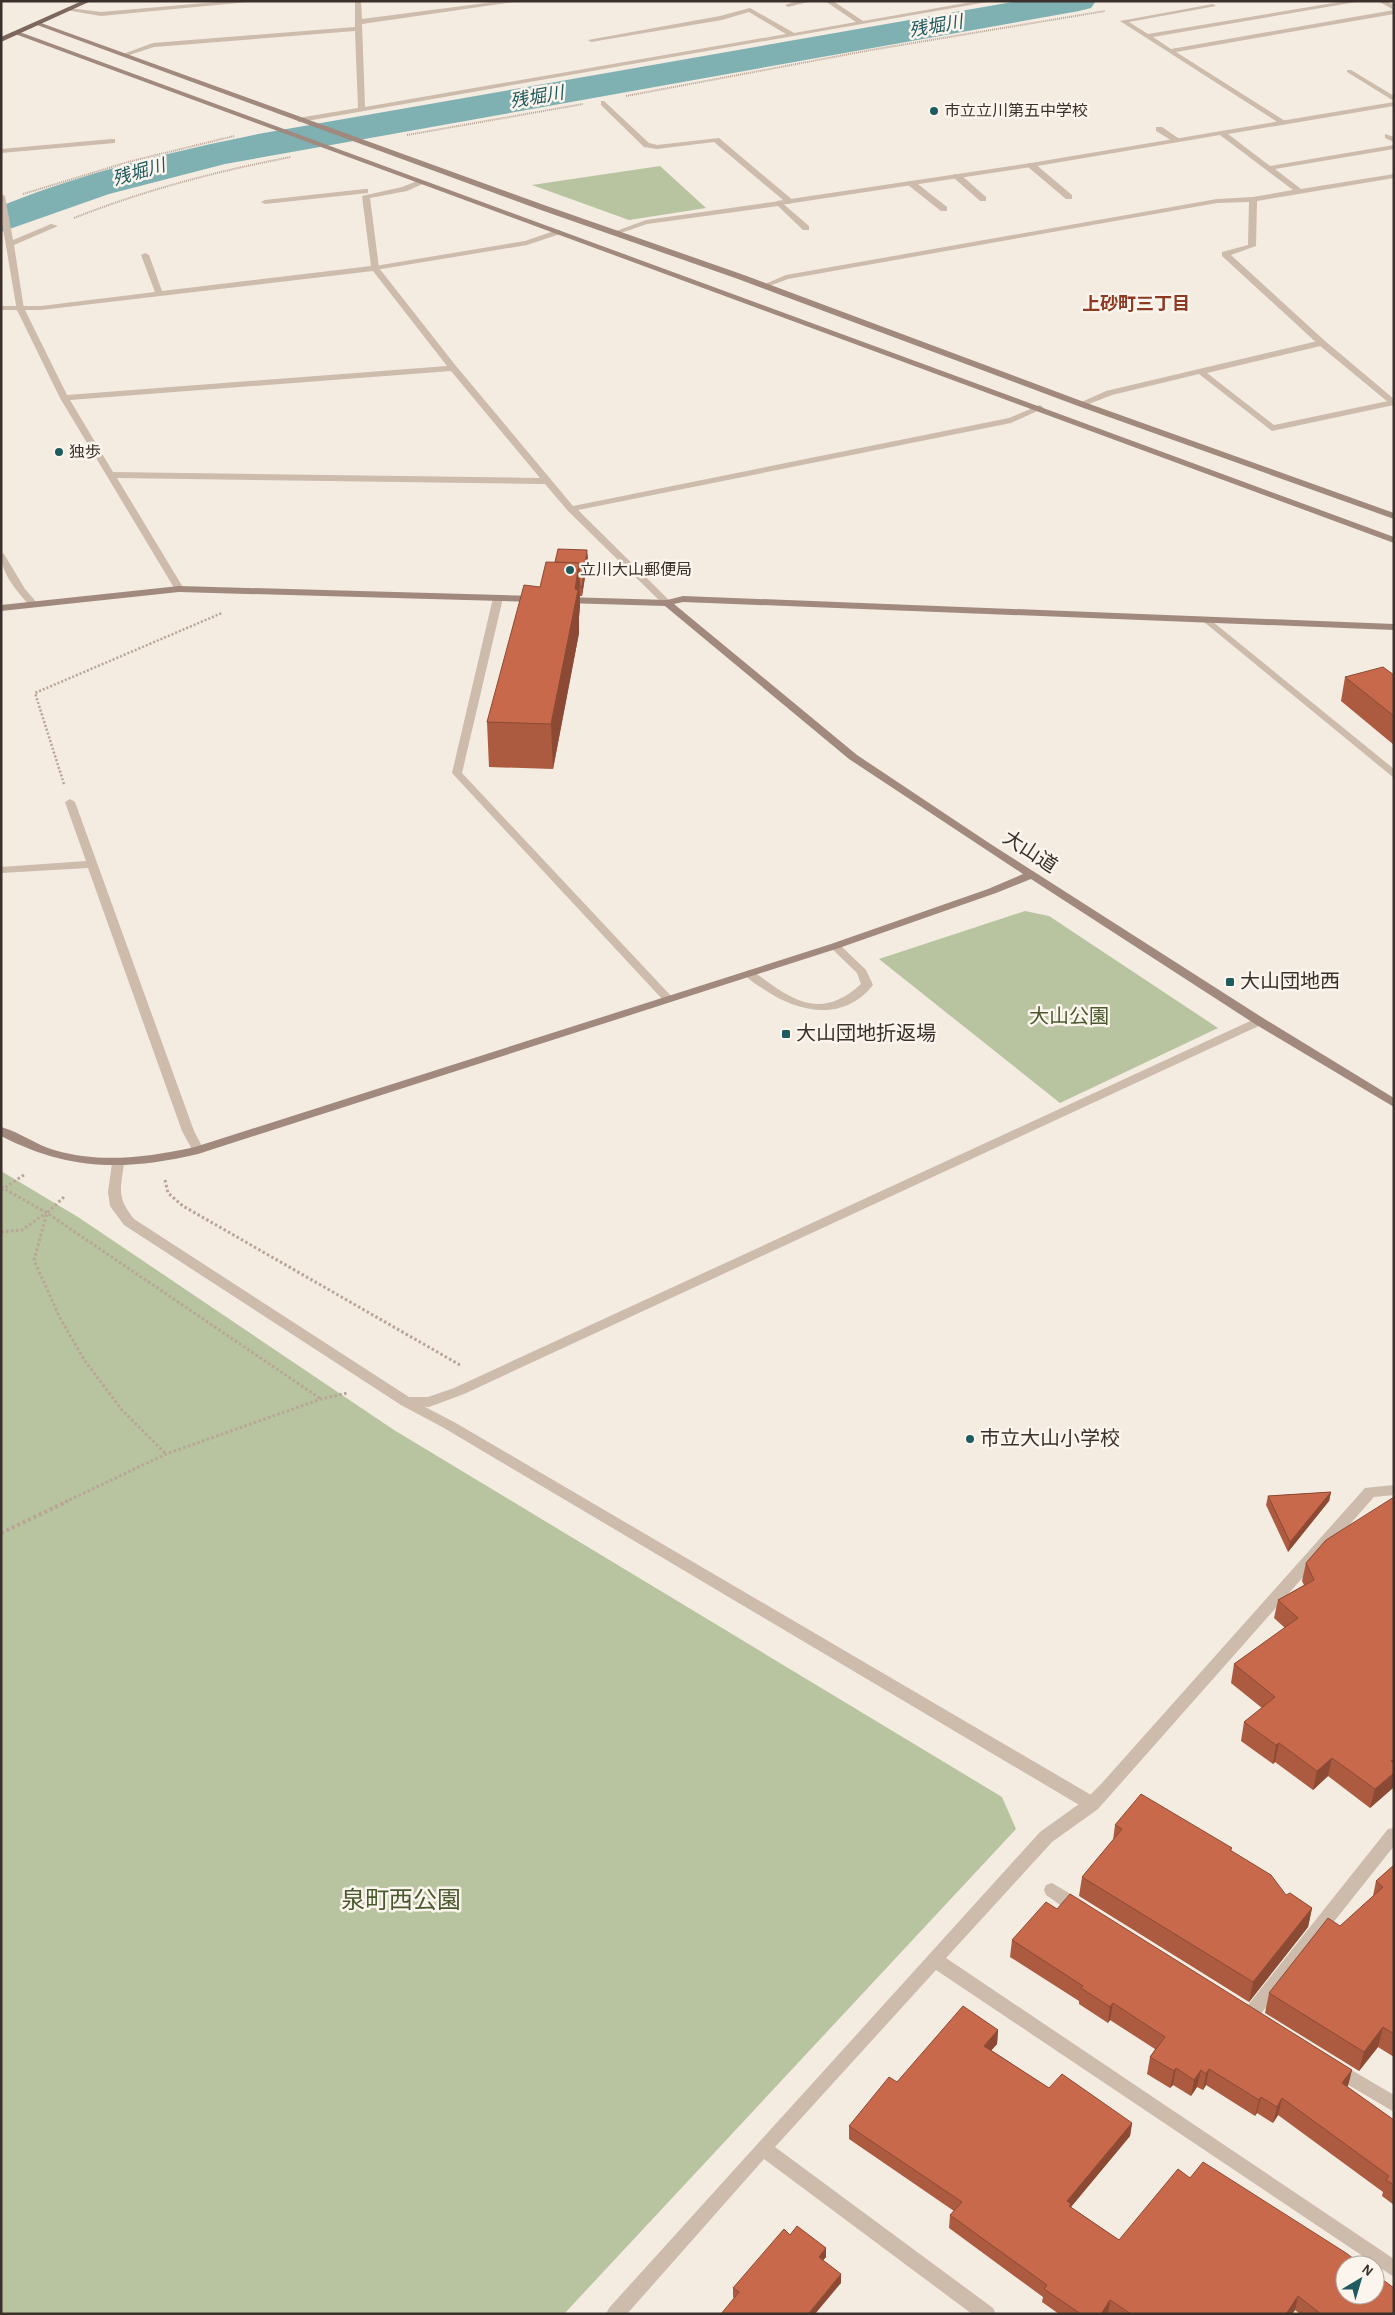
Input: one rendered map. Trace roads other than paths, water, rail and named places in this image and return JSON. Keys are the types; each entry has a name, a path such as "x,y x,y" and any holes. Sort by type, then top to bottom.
{"main road":[{"path":"1,40 88,1"}],"street":[{"path":"70,10 101,14 255,1"},
{"path":"358,1 360,106 363,110"},
{"path":"126,54 153,45 358,25 518,1"},
{"path":"788,5 809,1"},
{"path":"828,1 860,22"},
{"path":"301,120 990,1"},
{"path":"1147,36 1359,1"},
{"path":"1381,1 1394,10"},
{"path":"925,6 932,11"},
{"path":"1213,6 1123,21 1282,123"},
{"path":"591,40 722,18 750,10 791,34"},
{"path":"1169,50 1394,10"},
{"path":"39,24 126,54 541,207 740,277 1081,404 1394,516"},
{"path":"17,33 520,219 1040,408 1394,540"},
{"path":"1349,70 1394,99"},
{"path":"604,103 646,145 657,148 716,140 791,202"},
{"path":"615,233 646,222 957,176 1394,104"},
{"path":"1159,129 1177,140"},
{"path":"1222,133 1299,192"},
{"path":"1,151 112,141"},
{"path":"1270,168 1394,147"},
{"path":"1031,164 1069,197"},
{"path":"957,176 983,199"},
{"path":"764,286 786,278 816,272 1207,203 1252,199 1394,176"},
{"path":"362,181 366,194 374,268 453,368 571,509 667,603"},
{"path":"265,202 366,194 404,189 423,182"},
{"path":"912,183 944,209"},
{"path":"1252,199 1252,246 1225,254 1322,343 1393,403"},
{"path":"3,201 20,309 64,398 179,589"},
{"path":"780,203 806,228"},
{"path":"520,219 519,213 526,208 541,207"},
{"path":"10,242 54,226"},
{"path":"1,308 41,308 374,268 527,243 557,232"},
{"path":"145,255 159,293"},
{"path":"697,283 721,286 735,283 740,277"},
{"path":"1081,404 1109,393 1200,370 1322,343"},
{"path":"64,398 453,368"},
{"path":"1200,370 1272,428 1393,403"},
{"path":"571,509 1011,420 1040,408"},
{"path":"110,475 548,481"},
{"path":"1,556 21,590 33,604"},
{"path":"1,608 179,589 667,603 683,599 1394,627"},
{"path":"498,598 457,772 668,1000"},
{"name":"大山道","path":"667,603 853,757 1031,875 1259,1021 1394,1103"},
{"path":"1208,620 1394,775"},
{"path":"70,802 188,1130 198,1150"},
{"path":"1,870 93,864"},
{"path":"1,1131 43,1152 73,1159 118,1163 159,1160 198,1150 835,946 992,891 1031,875"},
{"path":"749,973 787,1000 808,1008 829,1008 856,998 867,985 862,972 835,946"},
{"path":"406,1402 429,1402 484,1379 1259,1021"},
{"path":"118,1163 114,1192 116,1206 129,1222 406,1402 1092,1804"},
{"path":"615,2314 1046,1837 1092,1804 1370,1492 1394,1490"},
{"path":"1250,2016 1394,1834"},
{"path":"1052,1890 1093,1916"},
{"path":"935,1960 1394,2269"},
{"path":"1234,2005 1267,2026"},
{"path":"1326,2062 1394,2104"},
{"path":"763,2148 987,2314"}],"waterway":[{"name":"残堀川","path":"1,220 63,196 127,176 258,146 1079,1"}],"place":[{"name":"市立立川第五中学校","path":"934,111"},
{"name":"独歩","path":"59,452"},
{"name":"立川大山郵便局","path":"570,570"},
{"name":"大山団地西","path":"1230,982"},
{"name":"大山団地折返場","path":"786,1034"},
{"name":"市立大山小学校","path":"970,1439"}],"district":[{"name":"上砂町三丁目","path":"1136,305"}],"park label":[{"name":"大山公園","path":"1069,1017"},
{"name":"泉町西公園","path":"401,1901"}]}
